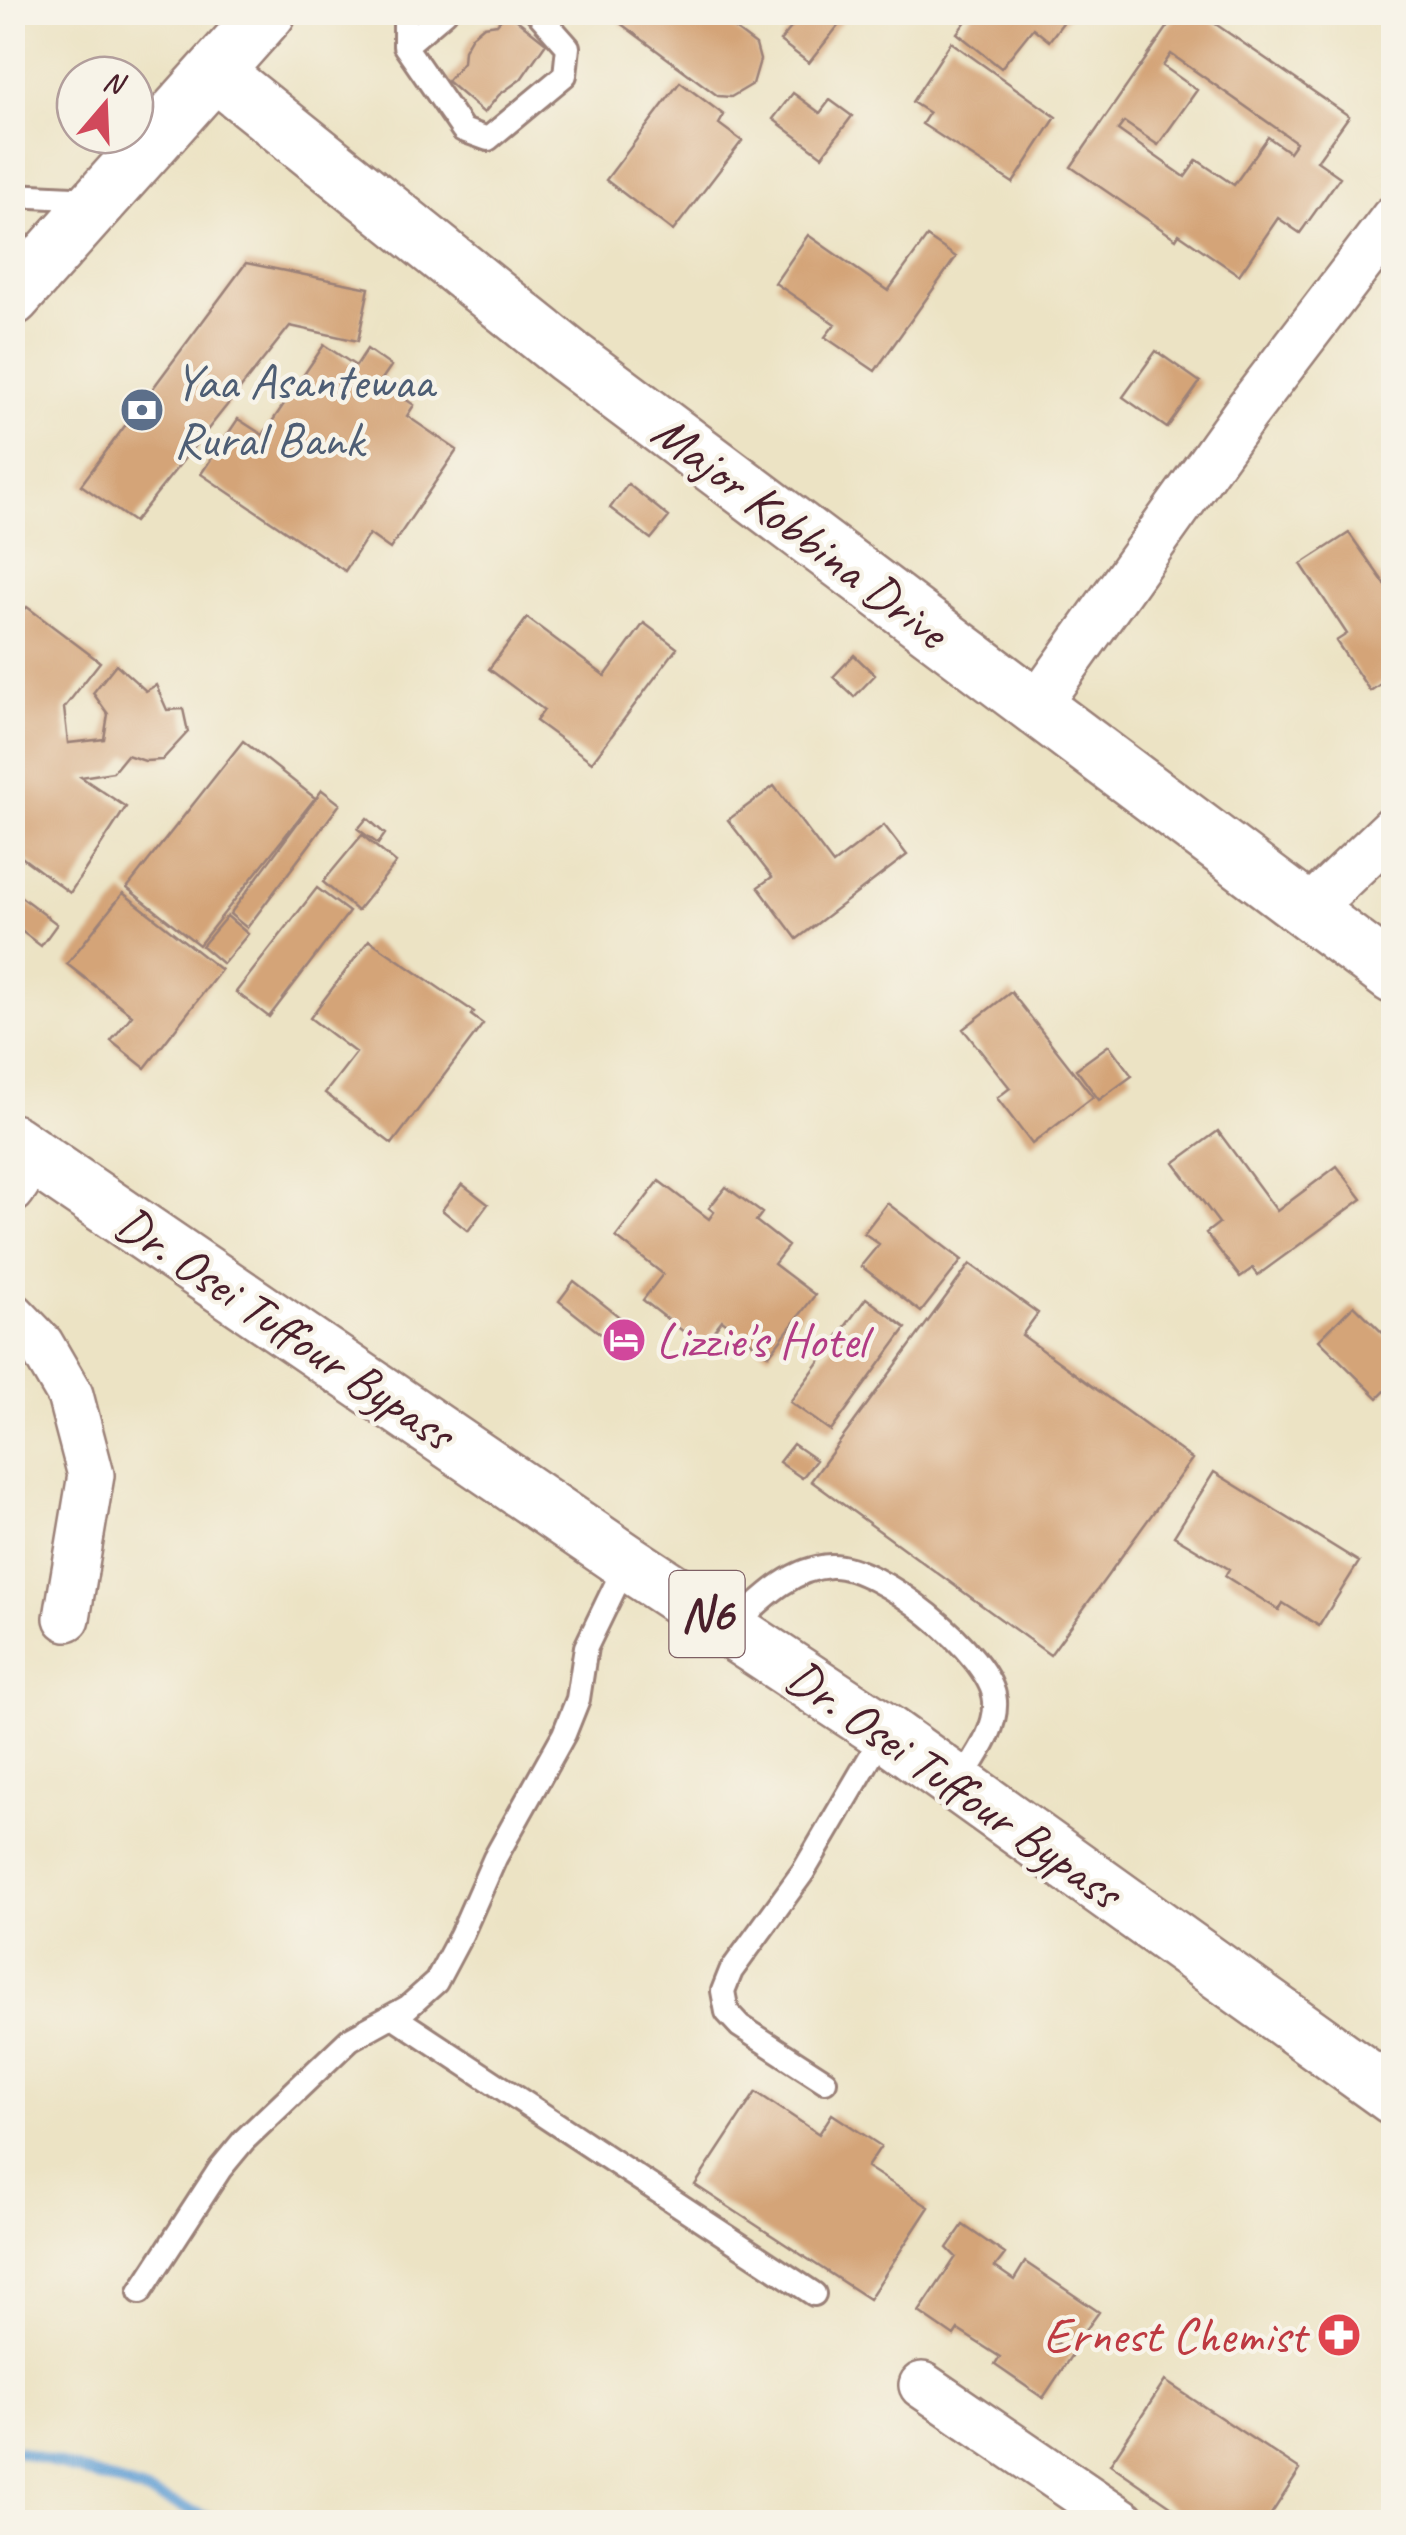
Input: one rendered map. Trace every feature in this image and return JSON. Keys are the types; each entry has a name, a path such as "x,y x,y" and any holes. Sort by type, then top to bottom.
{"main road":[{"path":"12,298 268,12"},
{"name":"Major Kobbina Drive","path":"216,73 568,356 1394,976"},
{"name":"Dr. Osei Tuffour Bypass","path":"20,1163 885,1732 1394,2097"}],"street":[{"path":"1035,708 1247,412 1394,218"},
{"path":"1306,912 1394,828"},
{"path":"12,1315 41,1345 70,1396 91,1475 67,1618"},
{"path":"922,2385 1123,2522"}],"lane":[{"path":"405,12 405,46 463,130 488,139 565,75 568,47 537,12"},
{"path":"405,46 445,12"},
{"path":"12,195 102,200"},
{"path":"140,2292 220,2169 244,2140 350,2038 424,1996 436,1982 495,1858 564,1734 578,1699 586,1646 627,1562"},
{"path":"730,1629 776,1587 800,1573 834,1566 865,1574 913,1605 975,1656 991,1683 995,1702 992,1727 959,1784"},
{"path":"825,2081 740,2026 727,2012 723,1991 731,1972 802,1872 885,1732"},
{"path":"392,2016 814,2294"}],"building":[{"path":"507,12 546,43 521,79 499,95 484,113 447,81 463,62 472,36 484,26 497,24"},
{"path":"628,12 712,12 756,45 760,60 753,84 731,97 718,96 620,23"},
{"path":"792,12 849,12 809,63 780,41 791,28 784,22"},
{"path":"973,12 1071,12 1049,41 1033,28 1001,68 957,33"},
{"path":"1178,12 1198,12 1349,116 1317,161 1340,177 1300,233 1278,218 1239,275 1179,234 1176,239 1071,167","holes":["1171,54 1296,142 1289,152 1268,137 1234,185 1197,160 1185,177 1118,130 1124,122 1158,145 1197,90 1163,66"]},
{"path":"951,42 1056,117 1013,183 922,124 929,113 912,102"},
{"path":"680,82 724,115 719,124 742,141 673,231 606,180"},
{"path":"793,93 820,113 830,100 852,116 822,156 773,119"},
{"path":"808,235 888,291 927,237 956,257 875,371 825,337 835,324 775,283"},
{"path":"246,263 369,288 358,341 290,326 134,522 81,485"},
{"path":"324,345 356,366 367,349 391,366 380,382 414,405 407,416 457,450 390,549 369,534 345,571 201,474 238,419 263,435"},
{"path":"1156,351 1200,382 1167,428 1123,397"},
{"path":"628,484 669,517 651,539 610,508"},
{"path":"1349,533 1394,597 1394,675 1370,691 1336,641 1347,634 1301,564"},
{"path":"27,607 100,662 64,708 68,743 104,739 108,714 93,693 116,664 146,691 156,685 167,710 183,709 188,732 162,760 145,761 127,755 113,772 81,777 126,807 70,893 12,850 12,625"},
{"path":"527,618 605,676 644,623 677,648 592,762 536,721 544,710 489,669"},
{"path":"854,655 875,675 854,697 833,677"},
{"path":"243,741 315,798 199,945 127,888"},
{"path":"774,786 833,864 884,825 907,855 797,939 758,887 772,877 728,820"},
{"path":"322,790 340,804 247,928 230,914"},
{"path":"367,818 385,834 378,844 358,829"},
{"path":"362,835 396,863 357,911 323,882"},
{"path":"317,888 349,912 269,1017 236,992"},
{"path":"12,890 57,924 41,946 12,924"},
{"path":"123,893 221,970 145,1068 111,1041 132,1015 67,964"},
{"path":"227,916 248,934 223,964 202,946"},
{"path":"369,940 474,1012 471,1015 483,1024 392,1144 325,1093 356,1053 310,1018"},
{"path":"1011,992 1093,1097 1032,1144 997,1098 1010,1088 963,1029"},
{"path":"1109,1045 1132,1076 1099,1100 1076,1069"},
{"path":"1218,1131 1277,1211 1337,1166 1362,1199 1258,1275 1253,1268 1240,1277 1206,1233 1219,1223 1174,1163"},
{"path":"659,1181 709,1219 714,1212 709,1208 726,1187 762,1213 756,1221 788,1246 774,1264 815,1295 769,1355 722,1320 702,1346 643,1300 663,1274 616,1237"},
{"path":"462,1184 488,1204 468,1231 442,1210"},
{"path":"887,1203 962,1260 921,1312 861,1266 879,1244 864,1233"},
{"path":"970,1264 1038,1313 1022,1335 1192,1459 1050,1655 811,1481"},
{"path":"574,1281 622,1319 607,1339 559,1301"},
{"path":"866,1298 906,1328 831,1431 790,1402"},
{"path":"1354,1305 1394,1344 1394,1382 1378,1398 1319,1340"},
{"path":"793,1444 816,1460 802,1478 779,1462"},
{"path":"1214,1472 1359,1562 1319,1626 1283,1603 1279,1610 1225,1576 1229,1569 1174,1536"},
{"path":"756,2092 819,2134 832,2114 881,2146 867,2167 929,2207 869,2299 695,2185"},
{"path":"963,2225 1005,2254 995,2267 1014,2280 1025,2262 1099,2312 1078,2341 1064,2332 1057,2343 1073,2353 1043,2398 995,2365 1000,2357 958,2330 954,2336 919,2312 956,2257 947,2248"},
{"path":"1165,2381 1300,2470 1266,2522 1194,2522 1110,2464"}],"waterway":[{"path":"12,2449 143,2491 219,2522"}],"place":[{"name":"Yaa Asantewaa Rural Bank","path":"142,410"},
{"name":"Lizzie's Hotel","path":"624,1340"},
{"name":"Ernest Chemist","path":"1339,2335"}]}
